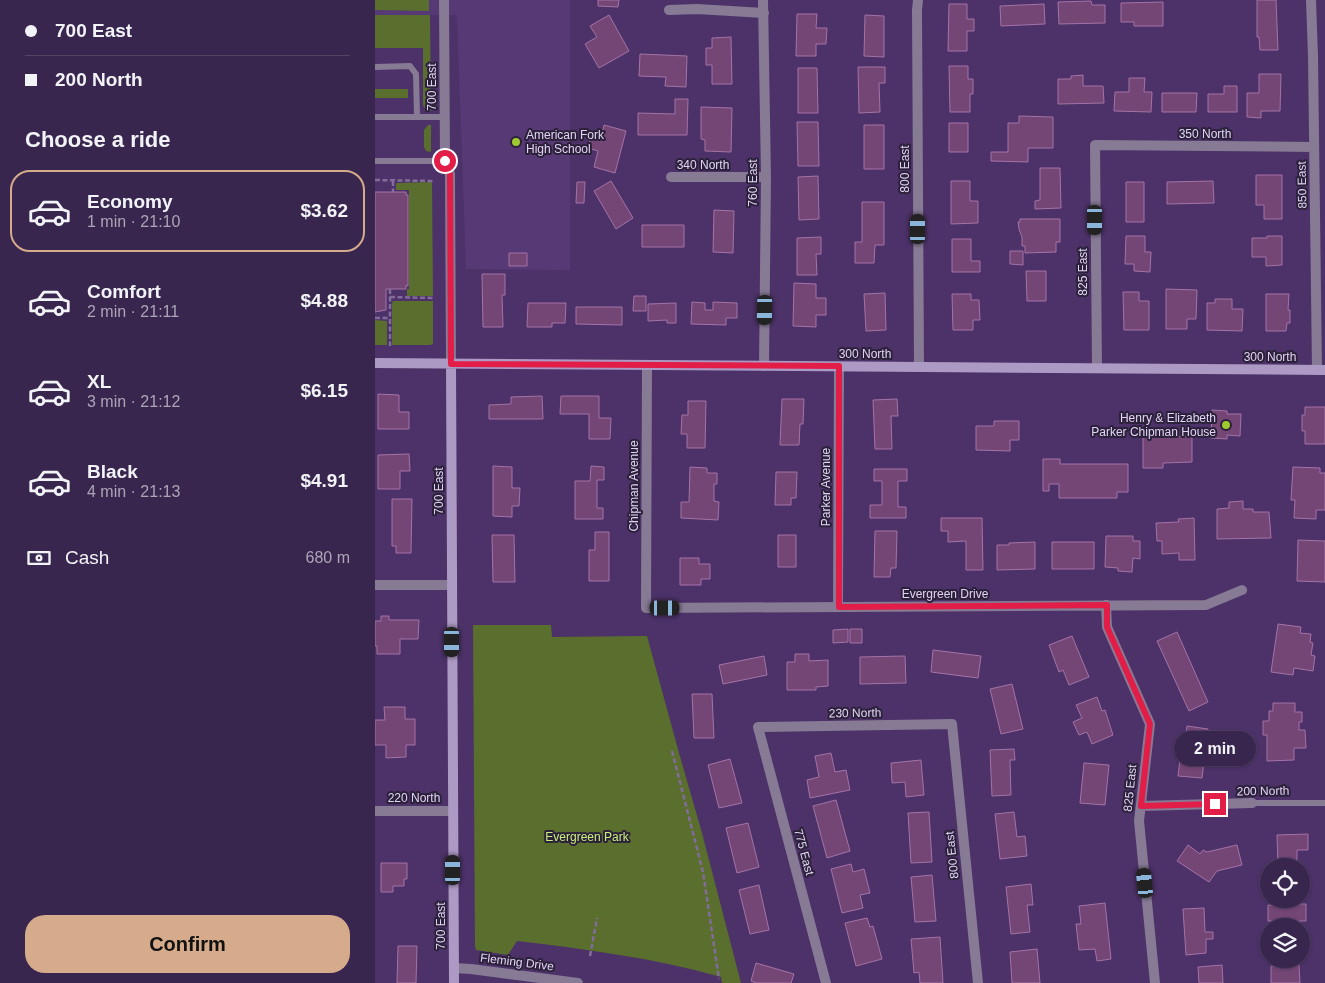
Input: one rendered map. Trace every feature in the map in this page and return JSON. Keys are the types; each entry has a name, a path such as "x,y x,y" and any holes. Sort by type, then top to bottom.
{"street":[{"name":"700 East","path":"444,0 445,161 450,174 454,983"},
{"name":"760 East","path":"763,0 766,178 764,366"},
{"name":"800 East","path":"918,0 919,367"},
{"name":"850 East","path":"1311,0 1321,370"},
{"path":"669,10 697,9 764,13"},
{"name":"350 North","path":"1095,146 1314,147"},
{"name":"825 East","path":"1095,146 1097,368"},
{"name":"340 North","path":"671,178 766,178"},
{"name":"300 North","path":"375,363 1321,370"},
{"name":"Chipman Avenue","path":"646,608 647,365"},
{"name":"Parker Avenue","path":"839,366 839,607"},
{"path":"375,585 452,585"},
{"name":"Evergreen Drive","path":"646,608 1206,605 1242,590"},
{"name":"825 East","path":"1107,605 1107,627 1150,724 1139,821 1155,983"},
{"name":"800 East","path":"951,724 978,983"},
{"name":"230 North","path":"758,727 951,724"},
{"name":"775 East","path":"758,727 826,983"},
{"name":"200 North","path":"1141,806 1252,804"},
{"name":"220 North","path":"375,811 453,811"},
{"name":"Fleming Drive","path":"453,968 578,983"}],"lane":[{"path":"375,67 410,66 416,74 417,117"},
{"path":"375,117 444,117"},
{"path":"375,161 445,161"},
{"name":"200 North","path":"1252,804 1325,803"}],"path":[{"path":"375,180 434,181"},
{"path":"393,180 393,192"},
{"path":"390,289 390,346"},
{"path":"390,297 434,298"},
{"path":"375,318 390,318"},
{"path":"672,751 703,872 719,979"},
{"path":"590,956 597,918"}],"shaded area":[{"name":"American Fork High School","path":"375,0 570,0 570,270 466,269 457,15 375,15"}],"green space":[{"path":"375,0 429,0 429,11 375,10"},
{"path":"375,15 430,15 431,111 425,109 423,105 423,48 375,48"},
{"path":"375,89 408,89 408,98 375,98"},
{"path":"428,125 431,125 431,152 426,151 424,147 424,130"},
{"path":"432,182 433,296 407,296 407,289 409,289 409,190 396,190 396,184"},
{"path":"393,301 433,301 433,344 392,345"},
{"path":"375,320 387,321 387,345 375,345"},
{"name":"Evergreen Park","path":"473,625 551,625 552,637 647,636 702,833 741,983 722,983 721,977 645,959 543,944 517,941 508,955 476,950"}],"building":[{"path":"598,0 619,0 618,7 598,6"},
{"path":"1257,0 1276,0 1278,50 1260,50 1259,37 1257,37"},
{"path":"1091,1 1092,5 1105,5 1105,23 1059,24 1058,2"},
{"path":"1163,2 1163,26 1134,26 1134,22 1121,22 1121,3"},
{"path":"949,4 967,4 967,19 974,19 974,31 967,31 967,51 948,51"},
{"path":"1044,4 1045,24 1001,26 1000,6"},
{"path":"797,14 817,14 816,28 827,28 826,44 816,44 816,56 796,56"},
{"path":"609,15 629,51 599,68 585,44 597,37 590,26"},
{"path":"865,15 884,16 884,57 864,56"},
{"path":"731,37 732,84 712,84 712,65 706,65 706,48 712,48 712,38"},
{"path":"640,54 687,56 686,87 665,86 666,77 639,76"},
{"path":"949,66 968,66 968,79 973,79 973,94 970,94 970,112 950,112"},
{"path":"858,67 885,67 885,83 879,83 880,112 859,113"},
{"path":"798,68 817,68 818,113 798,113"},
{"path":"1259,74 1281,74 1280,111 1261,111 1261,118 1247,117 1247,93 1259,93"},
{"path":"1083,75 1083,86 1103,86 1104,103 1058,104 1058,79 1071,79 1071,76"},
{"path":"1129,78 1145,78 1144,92 1152,92 1151,112 1114,111 1115,92 1129,92"},
{"path":"1224,86 1237,86 1237,112 1208,112 1208,94 1224,94"},
{"path":"1162,93 1197,93 1196,112 1162,112"},
{"path":"675,99 688,99 687,135 638,135 638,113 675,114"},
{"path":"701,107 732,108 731,152 705,151 705,140 701,139"},
{"path":"1019,116 1053,117 1053,148 1028,148 1028,162 991,161 991,152 1008,152 1008,123 1019,123"},
{"path":"797,122 818,122 819,166 798,166"},
{"path":"949,123 968,123 968,152 949,152"},
{"path":"604,125 626,131 615,173 594,167 598,151 588,148 591,137 601,140"},
{"path":"864,125 884,125 884,169 864,169"},
{"path":"1040,168 1060,168 1061,208 1035,209 1035,201 1040,200"},
{"path":"1256,175 1282,175 1282,219 1264,219 1264,205 1256,205"},
{"path":"818,176 819,219 799,220 798,177"},
{"path":"611,181 633,218 616,229 594,191"},
{"path":"951,181 970,181 970,201 978,201 978,223 951,224"},
{"path":"1213,181 1214,203 1167,204 1167,182"},
{"path":"577,182 585,182 584,203 576,203"},
{"path":"1126,182 1144,182 1144,222 1126,222"},
{"path":"375,192 406,192 406,195 408,195 408,286 406,285 406,289 386,289 386,310 375,312"},
{"path":"862,202 884,202 884,245 875,245 874,263 855,263 855,242 862,242"},
{"path":"714,210 734,211 733,253 713,252"},
{"path":"1020,219 1060,219 1060,242 1056,242 1056,252 1025,253 1025,246 1022,246 1022,237 1019,229 1018,222 1020,222"},
{"path":"642,225 684,225 684,247 642,247"},
{"path":"1126,236 1145,236 1145,252 1151,252 1150,272 1134,271 1134,264 1125,264"},
{"path":"1267,236 1282,236 1282,265 1266,266 1266,257 1252,257 1252,238 1267,238"},
{"path":"821,237 821,254 816,254 817,275 797,275 797,238"},
{"path":"952,239 971,239 971,261 980,261 980,272 952,272"},
{"path":"1010,251 1023,251 1023,265 1010,264"},
{"path":"509,253 527,253 527,266 509,266"},
{"path":"1026,271 1046,271 1046,301 1027,301"},
{"path":"482,274 505,274 505,295 502,295 503,327 483,327"},
{"path":"794,283 816,284 816,298 826,298 826,315 816,315 816,327 793,326"},
{"path":"1166,289 1197,290 1196,319 1187,319 1187,329 1166,329"},
{"path":"1123,292 1139,292 1139,301 1149,301 1149,330 1124,330"},
{"path":"885,293 886,330 866,331 864,294"},
{"path":"952,294 971,294 971,300 979,300 980,320 973,320 973,330 953,330"},
{"path":"1266,294 1289,294 1288,310 1290,310 1290,323 1287,323 1286,331 1266,331"},
{"path":"634,296 646,296 646,311 633,311"},
{"path":"1215,299 1232,299 1232,309 1243,309 1242,331 1207,330 1207,303 1215,303"},
{"path":"692,302 705,303 705,310 713,310 713,302 737,303 737,318 726,318 726,325 691,324"},
{"path":"528,303 566,303 565,323 552,323 552,327 527,327"},
{"path":"676,303 676,323 667,323 667,320 648,321 648,304"},
{"path":"576,307 622,307 622,325 576,324"},
{"path":"378,394 399,395 399,412 409,412 409,429 378,429"},
{"path":"542,396 543,419 489,419 489,405 511,404 511,397"},
{"path":"561,396 599,396 599,418 611,418 610,439 589,439 589,414 560,414"},
{"path":"782,399 804,399 803,424 800,424 799,445 780,445"},
{"path":"897,399 898,416 891,416 892,449 875,449 873,400"},
{"path":"688,401 706,401 705,448 687,448 687,434 681,434 682,415 688,415"},
{"path":"1305,407 1325,407 1325,444 1305,444 1305,431 1302,431 1302,415 1305,415"},
{"name":"Henry & Elizabeth Parker Chipman House","path":"1212,410 1227,411 1227,414 1241,414 1240,436 1227,435 1227,439 1211,438"},
{"path":"994,421 1019,421 1019,440 1010,440 1010,451 976,450 976,426 994,426"},
{"path":"1150,430 1167,430 1167,437 1192,436 1192,462 1163,463 1163,468 1143,468 1143,433 1150,432"},
{"path":"409,454 410,471 400,471 400,489 378,489 378,455"},
{"path":"1043,459 1060,459 1060,464 1128,464 1128,492 1117,492 1117,498 1059,498 1059,484 1049,484 1049,491 1043,491"},
{"path":"493,466 512,467 512,488 520,488 519,506 512,506 512,517 493,516"},
{"path":"591,466 604,467 604,480 597,480 597,508 603,508 603,519 575,519 575,481 590,481"},
{"path":"690,467 707,468 707,473 717,473 717,484 714,484 714,501 719,502 718,520 681,518 681,502 689,502"},
{"path":"1293,467 1320,468 1320,473 1325,473 1325,510 1316,510 1316,519 1294,518 1295,500 1291,500"},
{"path":"874,469 907,469 907,481 898,481 898,507 906,507 906,518 870,518 870,505 882,505 882,481 874,481"},
{"path":"776,472 797,472 796,498 791,498 791,505 775,505"},
{"path":"392,499 412,499 411,553 396,553 396,546 392,546"},
{"path":"1243,501 1243,509 1253,509 1253,512 1269,512 1271,538 1217,539 1217,509 1229,508 1229,502"},
{"path":"941,518 982,518 983,570 966,570 966,541 948,542 948,531 941,531"},
{"path":"1194,518 1195,560 1179,560 1179,553 1162,554 1162,541 1157,541 1156,523 1179,522 1178,519"},
{"path":"875,531 897,531 896,568 891,568 890,577 874,577"},
{"path":"595,532 609,532 609,581 589,581 589,550 595,550"},
{"path":"492,535 514,535 515,582 493,582"},
{"path":"778,535 796,535 796,567 778,567"},
{"path":"1106,536 1133,536 1133,541 1140,541 1140,559 1133,558 1132,572 1118,571 1118,568 1105,567"},
{"path":"1298,540 1325,541 1325,582 1297,581"},
{"path":"1035,542 1035,569 997,570 997,545"},
{"path":"1052,542 1094,542 1094,569 1052,569"},
{"path":"680,558 699,558 699,564 710,564 710,579 701,579 701,585 680,585"},
{"path":"381,616 389,616 389,620 419,620 418,639 400,639 400,654 377,654 377,646 375,646 375,621 381,621"},
{"path":"1278,624 1301,627 1300,633 1311,634 1310,642 1313,643 1311,655 1315,656 1313,671 1294,668 1293,675 1271,672"},
{"path":"848,629 848,642 833,643 833,630"},
{"path":"850,629 862,629 862,643 850,643"},
{"path":"1177,632 1208,702 1189,711 1157,641"},
{"path":"1072,636 1089,677 1069,685 1063,670 1059,672 1049,645"},
{"path":"933,650 981,656 978,678 931,672"},
{"path":"795,654 809,654 809,661 828,660 828,686 816,687 816,690 787,690 787,662 795,662"},
{"path":"764,656 767,675 723,684 719,665"},
{"path":"905,656 906,683 860,684 860,657"},
{"path":"1012,684 1023,729 1001,734 990,689"},
{"path":"692,694 712,694 714,738 694,738"},
{"path":"1097,697 1102,711 1105,710 1113,735 1092,744 1087,732 1079,735 1073,722 1082,718 1076,705"},
{"path":"1273,703 1295,703 1295,712 1302,712 1302,722 1299,722 1299,730 1305,730 1306,748 1294,748 1294,760 1267,761 1267,735 1263,735 1263,721 1269,721 1269,711 1273,711"},
{"path":"384,707 405,707 405,719 415,719 415,745 406,745 406,757 386,758 386,745 375,745 375,720 385,720"},
{"path":"1187,726 1208,729 1202,778 1178,776 1183,735 1186,735"},
{"path":"1014,749 1015,760 1010,760 1011,795 992,796 990,750"},
{"path":"831,753 835,772 846,770 850,790 810,798 807,780 819,777 815,756"},
{"path":"730,759 742,803 719,808 708,765"},
{"path":"921,760 924,795 906,797 905,782 892,783 891,763"},
{"path":"1084,763 1109,765 1105,805 1080,803"},
{"path":"836,800 850,851 827,858 813,806"},
{"path":"929,812 932,862 911,863 908,813"},
{"path":"1014,812 1017,837 1025,836 1027,856 1000,859 995,814"},
{"path":"748,823 759,867 737,873 726,828"},
{"path":"1308,834 1308,850 1297,850 1297,858 1278,858 1277,835"},
{"path":"1188,845 1200,854 1203,850 1207,852 1237,845 1242,865 1217,871 1209,882 1177,861"},
{"path":"381,863 407,863 407,879 404,879 404,886 393,886 393,892 381,892"},
{"path":"851,864 853,872 864,869 870,893 860,895 863,908 842,913 831,869"},
{"path":"932,875 936,921 915,922 911,877"},
{"path":"1031,884 1033,905 1027,905 1030,932 1011,934 1006,887"},
{"path":"759,885 769,930 750,934 739,890"},
{"path":"1105,903 1111,959 1097,961 1095,949 1079,950 1076,924 1081,924 1079,906"},
{"path":"1204,908 1205,932 1213,932 1213,939 1206,939 1206,953 1186,955 1183,909"},
{"path":"1268,908 1306,908 1306,918 1268,918"},
{"path":"867,918 870,927 873,926 882,959 856,966 845,923"},
{"path":"940,937 943,983 920,983 919,972 914,973 911,939"},
{"path":"398,946 417,946 416,983 397,983"},
{"path":"1037,949 1040,983 1012,983 1010,952"},
{"path":"756,963 794,974 791,983 756,983 751,981"},
{"path":"1222,965 1223,983 1199,983 1198,967"},
{"path":"1271,968 1299,968 1300,983 1271,983"}],"place":[{"name":"American Fork High School","path":"516,142"},
{"name":"Henry & Elizabeth Parker Chipman House","path":"1226,425"}],"route":[{"path":"445,161 450,174 451,364 839,366 839,607 1107,605 1107,627 1150,724 1141,806 1215,804"}]}
